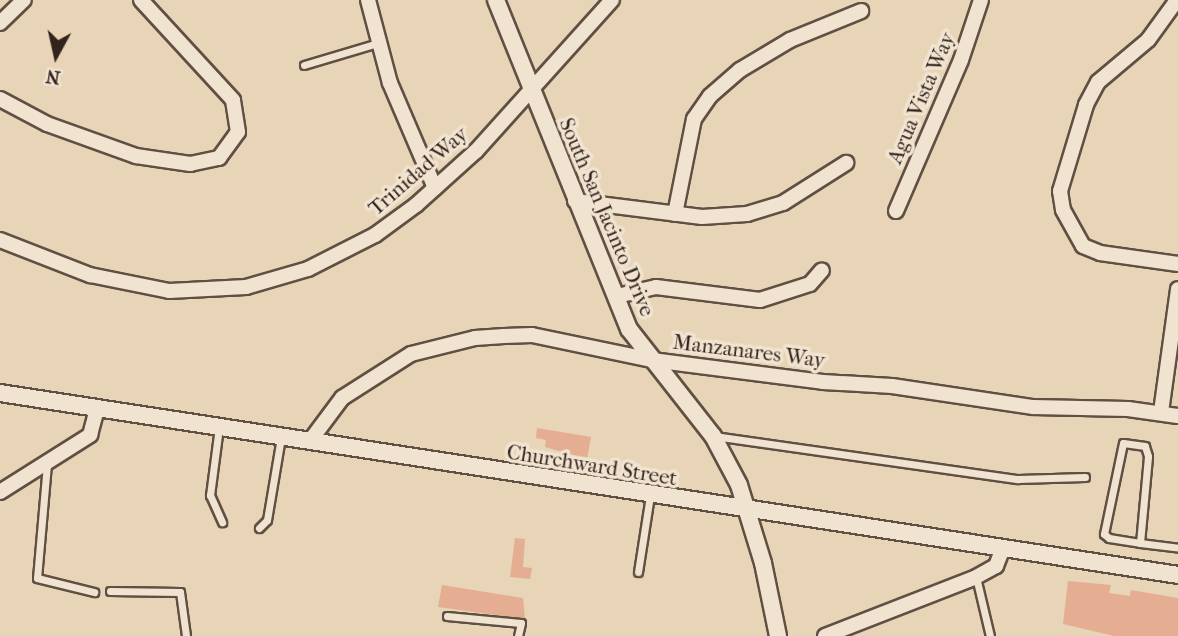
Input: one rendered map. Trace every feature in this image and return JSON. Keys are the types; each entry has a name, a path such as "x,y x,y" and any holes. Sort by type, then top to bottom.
{"street":[{"path":"0,23 24,0"},
{"path":"0,99 47,124 136,156 195,164 219,158 238,132 233,100 141,0"},
{"path":"368,0 378,43 435,188"},
{"name":"South San Jacinto Drive","path":"496,0 575,201 629,328 713,436 739,485 743,509 763,563 778,636"},
{"name":"Trinidad Way","path":"0,240 123,284 169,291 234,288 288,276 331,259 376,235 435,188 476,151 612,0"},
{"name":"Agua Vista Way","path":"896,211 961,60 981,0"},
{"path":"1177,0 1147,40 1098,82 1082,116 1060,191 1063,210 1083,246 1100,254 1178,264"},
{"path":"675,214 694,119 710,96 740,70 790,40 861,11"},
{"path":"575,201 675,214 747,214 783,203 846,163"},
{"path":"617,296 656,286 760,300 810,284 822,270"},
{"path":"1161,412 1178,289"},
{"name":"Manzanares Way","path":"310,441 342,398 374,374 411,354 475,338 532,335 652,360 823,382 892,386 1033,407 1161,412 1178,416"},
{"name":"Churchward Street","path":"0,393 1002,550 1178,574"},
{"path":"0,492 90,435 97,408"},
{"path":"825,636 975,578 996,566 1002,550"}],"lane":[{"path":"304,65 378,43"},
{"path":"219,426 210,495 222,522"},
{"path":"259,528 267,520 281,436"},
{"path":"713,436 1018,479 1085,477"},
{"path":"1140,543 1148,456 1145,446 1123,443 1104,534 1140,543 1178,548"},
{"path":"47,463 37,578 94,592"},
{"path":"638,572 650,495"},
{"path":"975,578 990,636"},
{"path":"110,591 180,592 186,636"},
{"path":"447,615 521,624 518,636"}],"building":[{"path":"537,428 591,437 587,459 545,447 546,440 536,438"},
{"path":"515,538 525,539 523,567 532,568 530,579 510,577"},
{"path":"1068,581 1111,585 1109,593 1130,596 1131,590 1178,598 1178,636 1114,636 1063,624"},
{"path":"442,585 523,598 525,619 438,607"}]}
